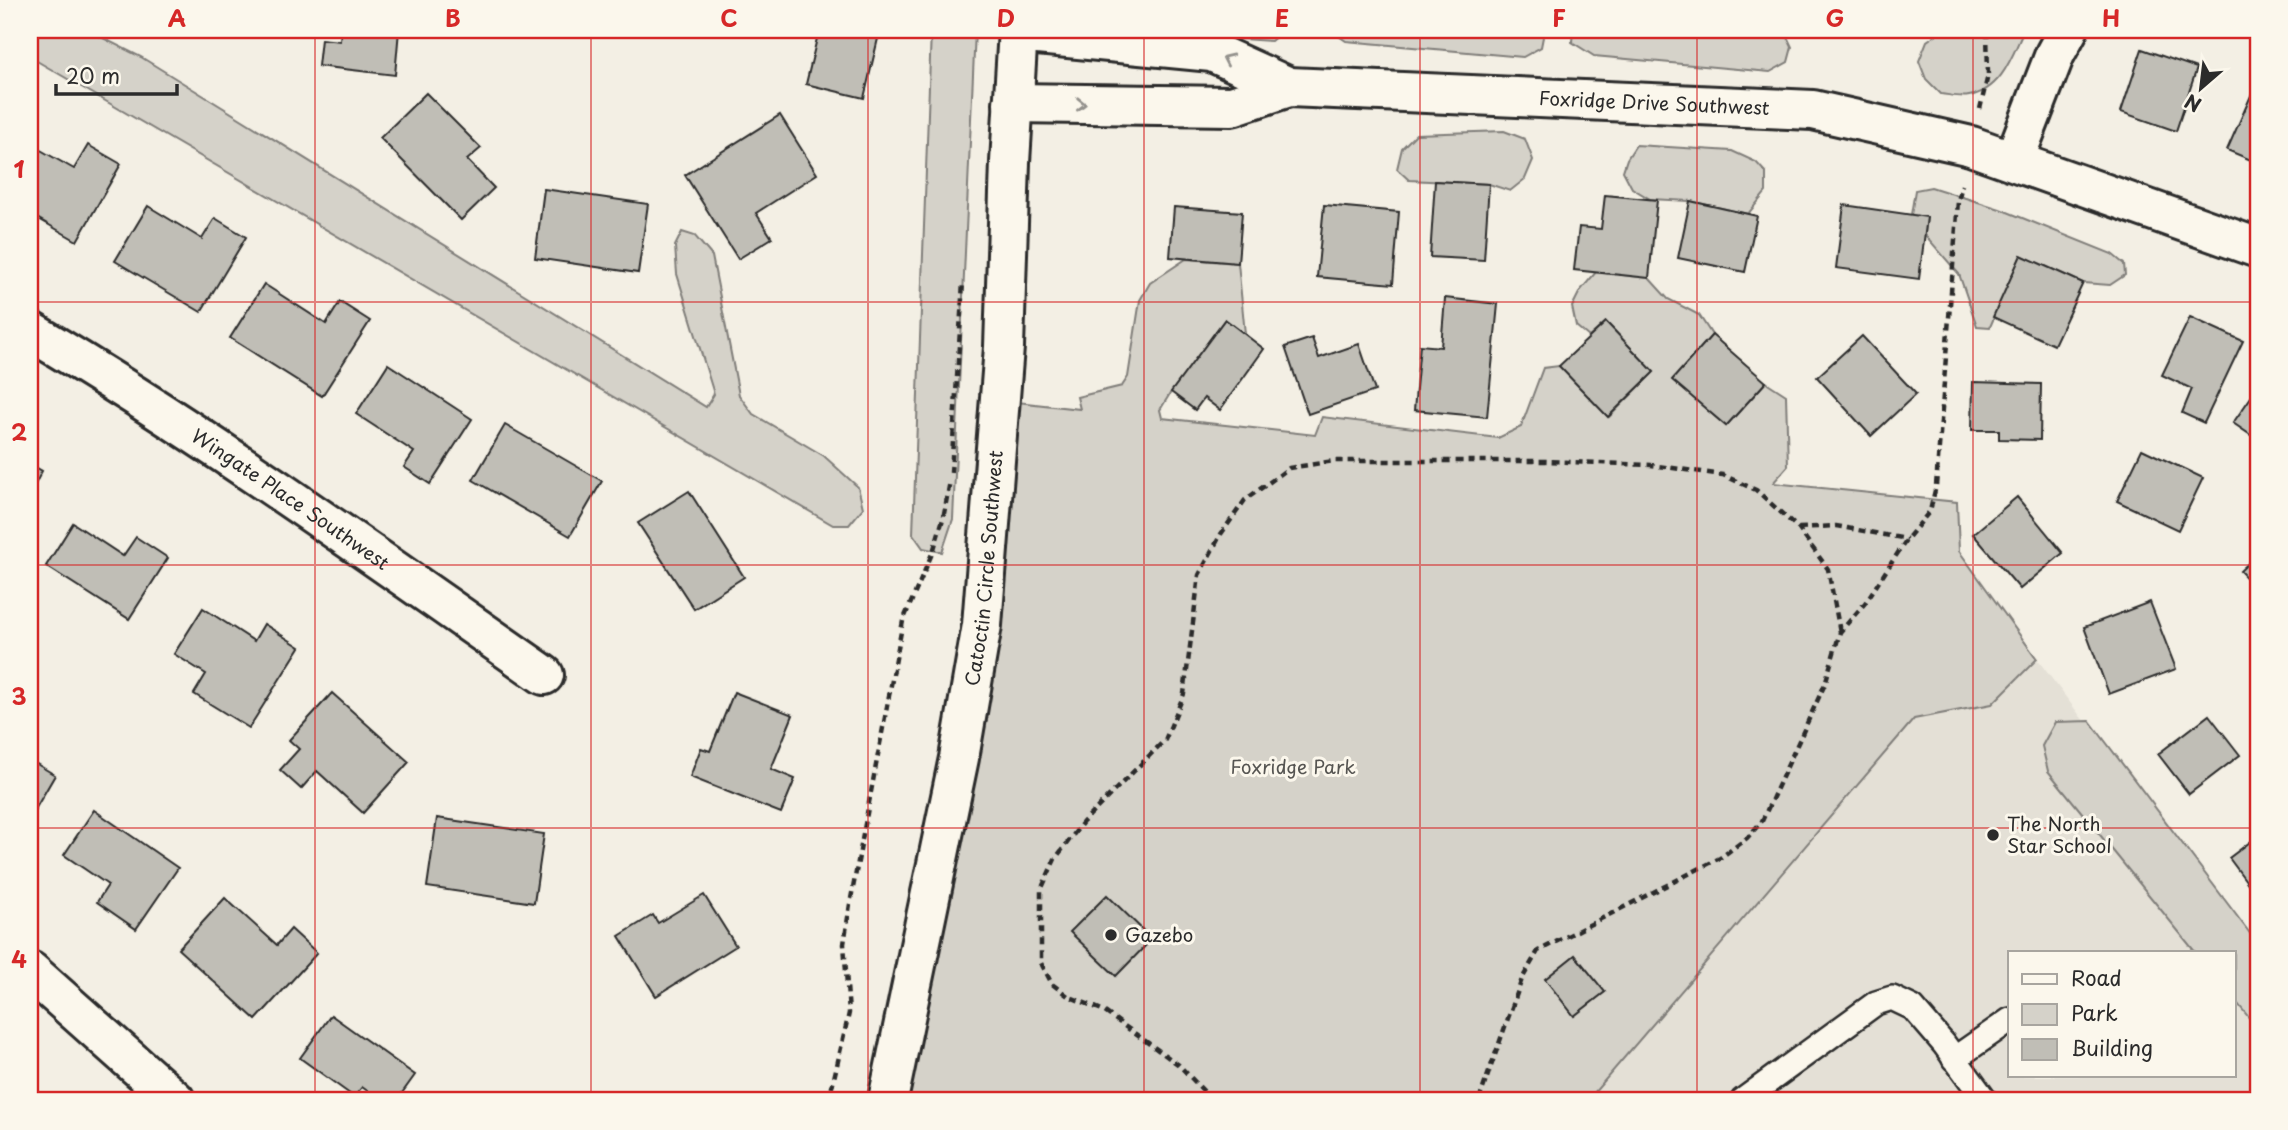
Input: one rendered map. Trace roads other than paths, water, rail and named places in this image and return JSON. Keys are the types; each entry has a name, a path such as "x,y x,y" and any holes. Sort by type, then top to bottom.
{"street":[{"path":"2014,160 2055,54 2068,30"},
{"name":"Foxridge Drive Southwest","path":"1018,31 1212,52 1289,87"},
{"name":"Catoctin Circle Southwest","path":"888,1100 959,758 982,625 1004,347 1018,31"},
{"name":"Foxridge Drive Southwest","path":"1013,103 1232,106 1289,87 1813,110 1971,146 2258,248"},
{"name":"Wingate Place Southwest","path":"30,331 92,368 282,493 544,675"},
{"path":"30,971 175,1100"}],"lane":[{"path":"1743,1100 1876,1003 1892,998 1913,1008 1985,1100"},
{"path":"1954,1059 2008,1021"}],"place":[{"name":"The North Star School","path":"1993,835"},
{"name":"Gazebo","path":"1111,935"}],"park label":[{"name":"Foxridge Park","path":"1293,767"}]}
